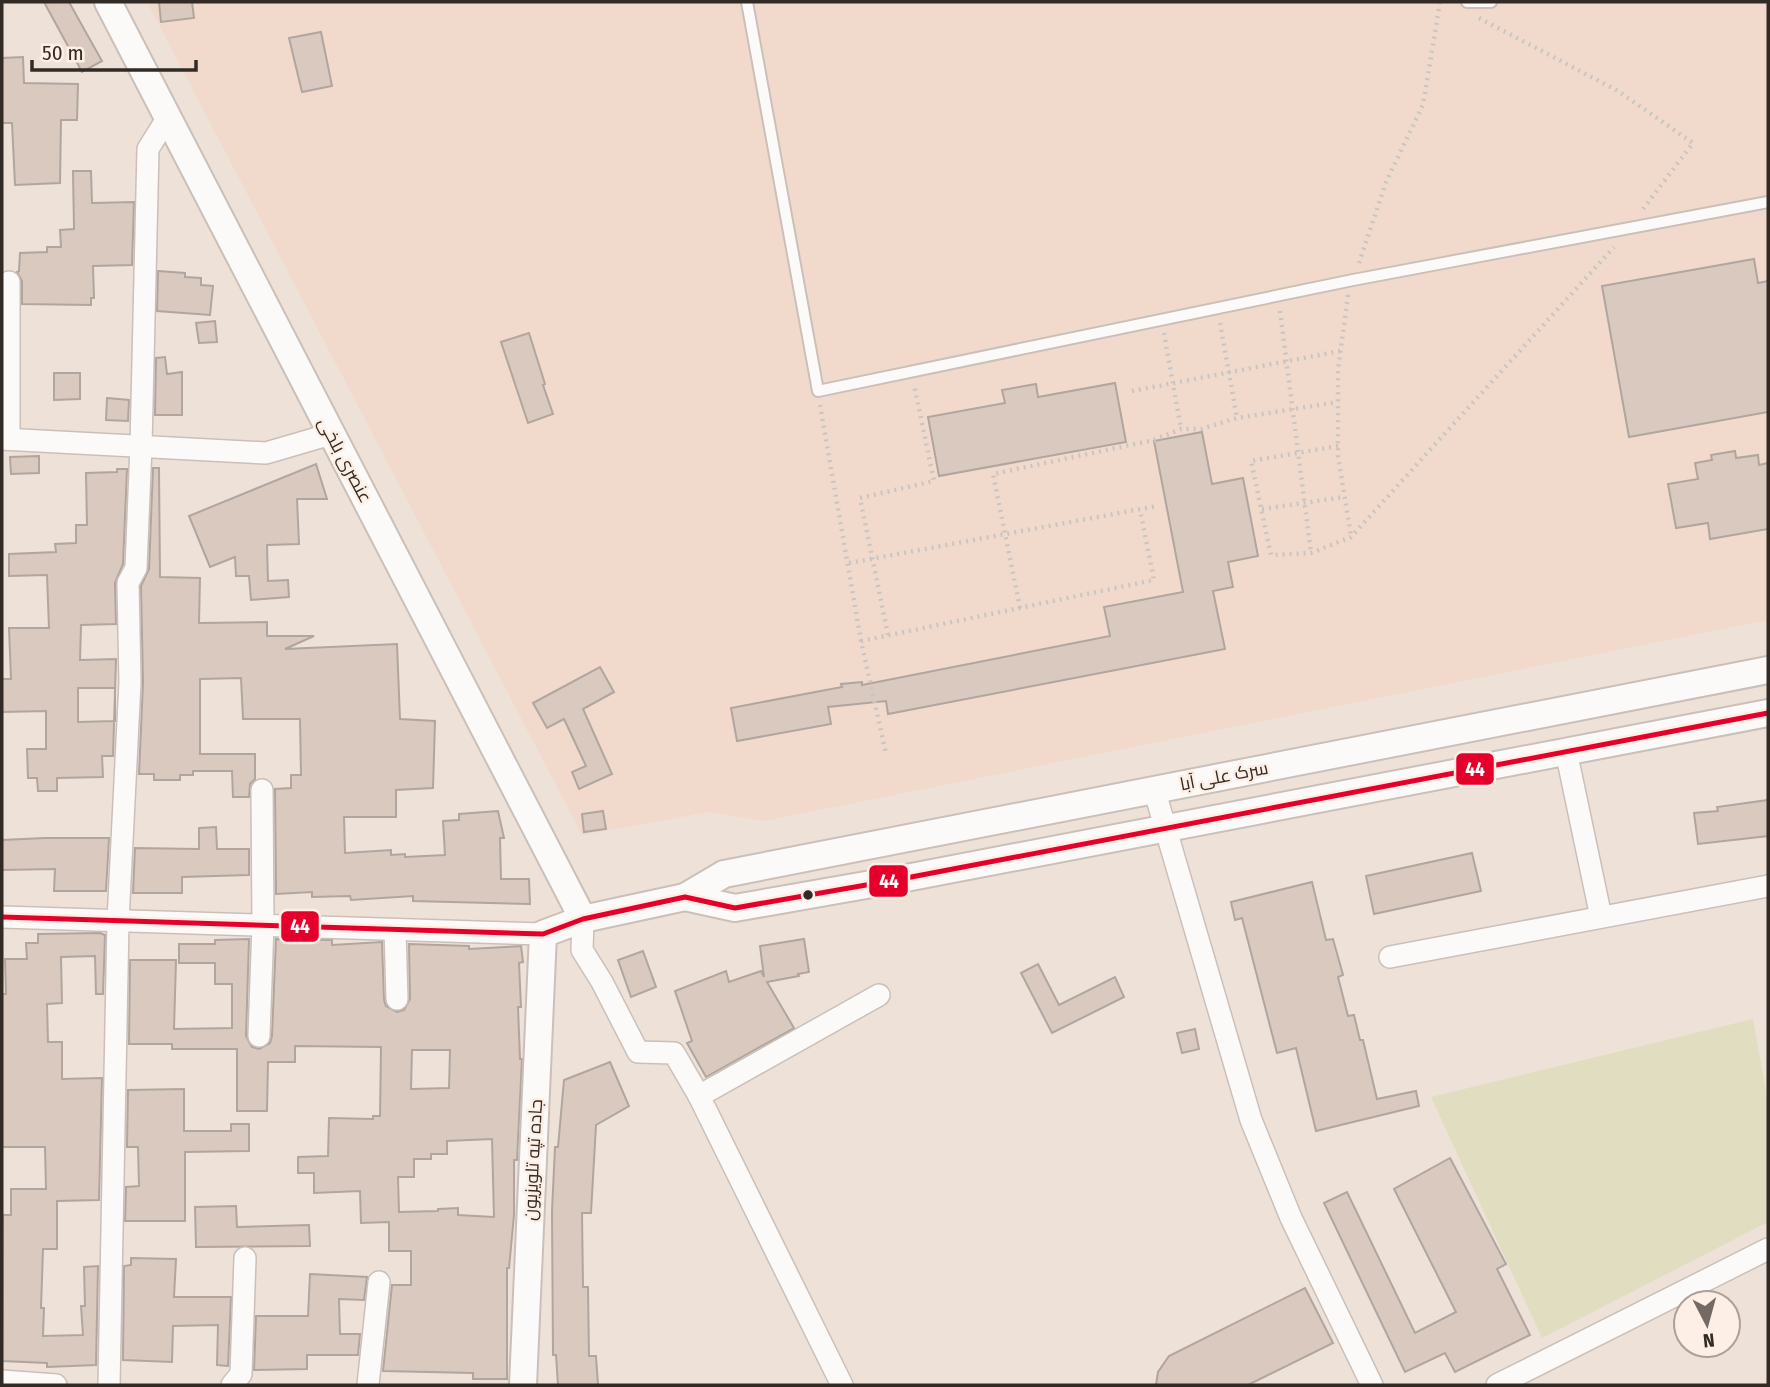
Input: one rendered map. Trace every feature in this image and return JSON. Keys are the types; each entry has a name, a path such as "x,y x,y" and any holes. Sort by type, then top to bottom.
{"street":[{"name":"عنصری بلخی","path":"108,2 583,919"},
{"path":"109,1385 118,921 130,682 128,583 136,568 148,149 168,117"},
{"path":"9,282 5,439 266,453 331,434"},
{"name":"سرک علی آبا","path":"685,897 724,874 1768,670"},
{"path":"2,917 543,934 583,919 685,897 735,908 1768,713"},
{"path":"1566,751 1601,917"},
{"path":"1154,789 1251,1120 1291,1218 1372,1385"},
{"path":"259,1036 263,925 262,790"},
{"path":"1390,957 1768,886"},
{"path":"583,919 582,950 602,982 638,1052 674,1053 699,1096 842,1385"},
{"path":"395,929 397,999"},
{"name":"جاده تپه تلویزیون","path":"523,1385 543,934"},
{"path":"699,1096 879,995"},
{"path":"1497,1385 1768,1249"},
{"path":"232,1385 241,1374 245,1258"},
{"path":"368,1385 379,1282"},
{"path":"2,1381 56,1385"}],"lane":[{"path":"747,2 818,391 1353,280 1768,202"},
{"path":"1467,2 1491,2"}],"path":[{"path":"1280,311 1311,553"},
{"path":"1220,323 1237,418"},
{"path":"1163,331 1181,429"},
{"path":"1132,391 1340,351"},
{"path":"888,635 860,498 934,481 913,383"},
{"path":"818,391 861,640 886,754"},
{"path":"1020,608 993,474 1154,440 1181,429 1201,429 1237,418 1338,402"},
{"path":"1338,446 1251,461 1271,555 1311,553 1351,537"},
{"path":"1262,509 1344,497"},
{"path":"849,563 1157,506"},
{"path":"861,640 1154,580 1140,510"}],"shaded area":[{"path":"147,2 1768,2 1768,620 764,821 709,812 582,835"},
{"path":"1753,1019 1768,1103 1768,1222 1542,1338 1431,1097"}],"building":[{"path":"44,2 69,2 102,61 82,72"},
{"path":"159,2 192,2 194,18 161,22"},
{"path":"321,32 332,86 302,92 289,38"},
{"path":"23,57 24,83 78,84 77,120 61,120 60,183 15,185 12,123 2,123 2,58"},
{"path":"73,171 91,171 92,203 134,202 132,265 93,266 94,298 91,298 91,305 22,304 22,281 17,272 20,253 47,252 47,247 61,247 60,230 74,229"},
{"path":"1754,259 1758,283 1768,281 1768,412 1629,437 1602,286"},
{"path":"158,271 185,273 185,277 201,278 201,285 213,286 210,315 157,311"},
{"path":"215,321 217,342 199,343 196,323"},
{"path":"529,333 553,414 528,423 501,342"},
{"path":"165,357 167,374 182,372 182,415 155,415 156,358"},
{"path":"54,373 80,373 80,399 54,400"},
{"path":"1115,383 1126,442 939,476 928,417 1005,403 1002,390 1036,384 1038,397"},
{"path":"107,398 129,400 128,421 106,420"},
{"path":"1202,432 1212,484 1243,478 1258,556 1228,562 1233,587 1213,591 1225,649 888,714 886,701 828,707 831,724 737,741 731,708 842,687 841,684 862,682 862,685 1110,636 1104,607 1183,592 1154,441"},
{"path":"1735,451 1736,458 1758,455 1759,465 1768,463 1768,529 1710,539 1708,523 1676,528 1668,484 1698,479 1695,463 1712,460 1711,455"},
{"path":"39,456 39,473 11,474 10,457"},
{"path":"316,464 327,499 297,499 299,544 267,545 268,581 288,580 289,597 251,600 249,576 236,576 235,557 210,567 189,516"},
{"path":"153,468 159,468 160,577 200,578 199,623 267,622 267,636 314,636 285,649 397,644 400,719 435,721 433,788 396,790 396,817 344,817 345,853 391,850 391,855 405,854 405,857 445,855 443,821 459,820 459,814 498,811 504,838 500,838 501,879 529,879 530,904 413,901 413,896 351,900 350,896 312,897 312,892 276,894 275,789 291,788 291,775 301,775 300,719 243,719 241,678 200,679 200,754 255,754 255,779 250,784 249,797 233,797 232,771 193,771 193,775 180,775 180,780 154,780 154,774 139,774 143,683 141,586 149,569"},
{"path":"117,469 127,469 123,564 115,583 116,624 81,625 80,660 116,659 115,691 115,688 78,688 78,722 114,721 113,756 102,756 103,777 57,778 57,791 38,791 37,778 28,778 27,749 46,749 46,711 2,712 2,679 11,679 9,628 49,628 47,575 9,576 9,554 56,552 55,544 76,543 76,525 87,525 86,473 117,472"},
{"path":"600,667 614,692 583,709 612,774 579,789 572,772 586,766 564,719 547,728 533,703"},
{"path":"1768,800 1768,836 1698,844 1694,813 1718,811 1717,807"},
{"path":"603,811 606,829 584,832 582,814"},
{"path":"216,827 217,849 249,849 249,875 182,877 182,893 133,893 135,848 199,849 199,828"},
{"path":"109,838 106,891 54,891 55,869 2,870 2,840"},
{"path":"1472,853 1481,891 1374,914 1366,876"},
{"path":"1312,882 1326,940 1333,939 1343,975 1338,977 1348,1016 1354,1015 1360,1040 1363,1040 1377,1099 1416,1091 1419,1106 1316,1131 1296,1048 1277,1053 1242,918 1235,920 1231,902"},
{"path":"38,934 105,935 103,994 96,994 95,956 61,957 62,1003 47,1004 48,1042 62,1042 62,1079 102,1078 99,1200 57,1201 57,1249 43,1249 41,1308 44,1308 43,1336 83,1335 81,1306 85,1306 84,1267 98,1266 96,1365 47,1367 47,1363 2,1361 3,1215 11,1215 11,1189 46,1189 45,1147 2,1147 2,994 6,994 5,959 27,959 26,943 38,943"},
{"path":"249,939 246,1036 252,1047 259,1049 270,1043 272,1036 276,939 332,940 332,945 382,942 384,1000 386,1006 397,1012 404,1010 410,999 409,944 469,946 469,949 521,946 521,1007 518,1007 522,1059 517,1160 514,1160 514,1215 507,1268 507,1379 473,1379 473,1373 383,1371 392,1285 411,1285 411,1251 389,1251 389,1222 361,1223 360,1191 314,1193 314,1173 298,1173 298,1157 328,1156 329,1118 373,1119 373,1116 380,1116 381,1047 295,1046 295,1062 268,1062 267,1111 237,1111 237,1049 172,1049 172,1044 129,1044 130,960 176,960 174,1029 232,1028 232,984 215,984 215,963 179,963 179,944 215,944 215,940","holes":["412,1050 450,1050 449,1088 411,1089","492,1139 494,1217 458,1215 458,1208 399,1212 398,1177 414,1177 414,1159 431,1159 431,1154 447,1154 447,1141"]},
{"path":"804,939 809,972 767,982 794,1028 706,1077 687,1043 692,1041 675,991 726,971 729,982 761,971 764,977 760,946"},
{"path":"643,951 656,987 631,997 618,960"},
{"path":"1038,964 1059,1005 1115,977 1124,997 1052,1033 1021,973"},
{"path":"1195,1029 1199,1049 1182,1053 1177,1033"},
{"path":"610,1062 629,1106 596,1125 591,1213 582,1213 583,1287 588,1287 589,1356 596,1356 598,1385 558,1385 556,1355 553,1355 552,1211 555,1147 558,1147 564,1080"},
{"path":"184,1089 184,1131 231,1131 231,1124 249,1124 249,1151 185,1152 185,1221 125,1221 126,1187 139,1186 138,1147 127,1147 128,1090"},
{"path":"1450,1158 1506,1264 1497,1269 1530,1335 1455,1372 1445,1353 1405,1372 1324,1203 1347,1192 1415,1333 1456,1312 1394,1189"},
{"path":"236,1206 237,1227 309,1225 310,1246 196,1247 195,1207"},
{"path":"131,1258 176,1259 174,1297 231,1297 228,1366 217,1365 218,1325 173,1326 172,1362 123,1360 124,1266 131,1265"},
{"path":"310,1274 367,1277 364,1300 339,1299 340,1334 360,1334 358,1355 307,1355 307,1369 254,1370 256,1316 308,1316"},
{"path":"1305,1288 1333,1343 1248,1385 1156,1385 1158,1372 1169,1356"}],"transit line":[{"name":"44","path":"2,917 543,934 583,919 685,897 735,908 906,878 1768,713"}]}
